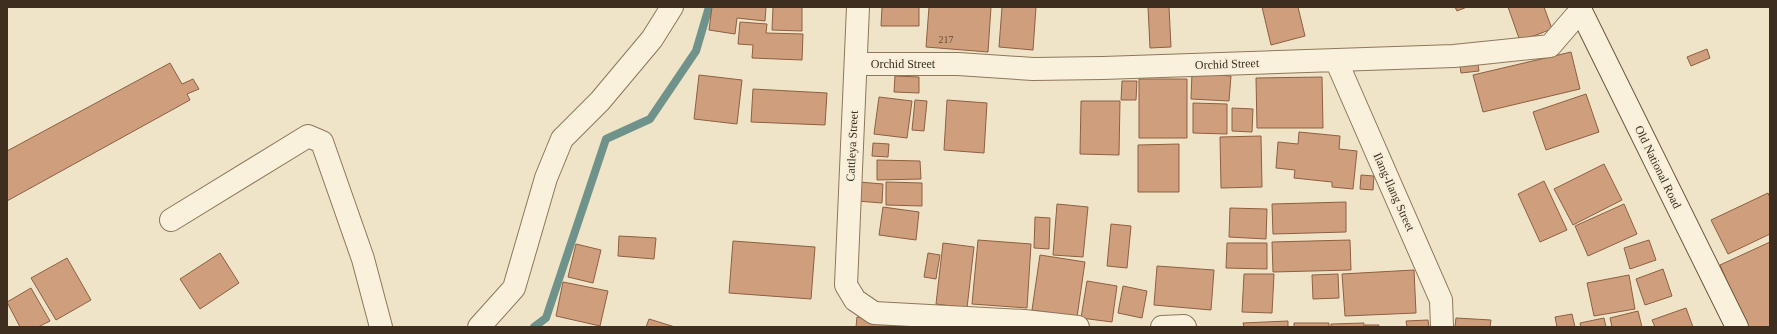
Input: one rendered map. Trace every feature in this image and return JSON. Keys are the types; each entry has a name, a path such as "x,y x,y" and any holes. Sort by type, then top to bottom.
{"street":[{"path":"479,327 514,288 546,178 562,139 600,101 652,40 672,7"},
{"name":"Cattleya Street","path":"858,7 846,285 855,300 874,313 1024,322 1078,327"},
{"name":"Orchid Street","path":"856,64 958,64 1033,69 1247,64 1454,56 1550,46 1580,8"},
{"name":"Old National Road","path":"1580,8 1737,327"},
{"name":"Ilang-Ilang Street","path":"1336,60 1441,300 1442,327"},
{"path":"171,220 308,136 322,142 363,259 381,327"},
{"path":"1162,327 1185,327"}],"building":[{"path":"712,7 766,7 765,21 737,18 735,34 709,30"},
{"path":"773,7 802,7 802,31 772,30"},
{"path":"882,7 919,7 919,26 881,26"},
{"path":"929,7 991,7 988,52 926,47"},
{"path":"1002,7 1036,7 1033,50 999,47"},
{"path":"1148,7 1169,7 1171,47 1150,48"},
{"path":"1262,7 1298,7 1305,36 1271,45"},
{"path":"1455,7 1467,7 1457,11"},
{"path":"1508,7 1544,7 1552,29 1520,41"},
{"path":"740,22 767,24 766,33 803,34 802,60 752,58 753,45 738,44"},
{"path":"1707,49 1710,58 1691,66 1687,57"},
{"path":"1571,52 1580,89 1483,112 1473,75"},
{"path":"1477,58 1479,71 1461,73 1459,60"},
{"path":"170,63 182,84 193,79 199,89 187,94 190,100 7,201 7,151"},
{"path":"1192,73 1231,76 1229,101 1191,99"},
{"path":"699,75 742,80 737,124 694,119"},
{"path":"895,76 919,77 919,93 894,92"},
{"path":"1322,77 1323,128 1257,128 1256,78"},
{"path":"1139,79 1187,79 1187,138 1139,138"},
{"path":"1122,81 1137,81 1136,100 1121,100"},
{"path":"753,89 827,93 825,125 751,122"},
{"path":"1586,94 1599,132 1546,150 1533,112"},
{"path":"879,97 912,101 907,138 874,134"},
{"path":"915,100 927,101 924,131 912,130"},
{"path":"947,100 987,103 984,153 944,150"},
{"path":"1081,101 1120,101 1119,155 1080,154"},
{"path":"1193,103 1227,104 1227,134 1193,133"},
{"path":"1232,108 1253,109 1252,132 1232,131"},
{"path":"1299,132 1340,136 1339,149 1357,151 1353,189 1332,187 1332,182 1294,178 1295,170 1276,168 1278,142 1298,144"},
{"path":"1261,136 1262,187 1221,188 1220,137"},
{"path":"873,143 889,144 888,157 872,156"},
{"path":"1179,144 1179,192 1138,192 1138,145"},
{"path":"877,160 920,161 921,179 877,180"},
{"path":"1604,164 1622,200 1573,225 1554,189"},
{"path":"1361,175 1374,176 1373,190 1360,189"},
{"path":"1544,181 1567,230 1540,242 1518,194"},
{"path":"859,182 883,184 882,203 857,201"},
{"path":"886,182 922,183 922,206 886,205"},
{"path":"1768,193 1770,198 1770,234 1728,254 1711,220"},
{"path":"1346,202 1346,232 1273,234 1272,204"},
{"path":"1057,204 1088,207 1083,257 1053,255"},
{"path":"1624,204 1637,234 1588,256 1575,226"},
{"path":"883,207 919,212 916,240 879,235"},
{"path":"1230,208 1267,209 1266,239 1229,237"},
{"path":"1035,217 1050,218 1049,249 1034,248"},
{"path":"1111,224 1131,226 1127,268 1107,266"},
{"path":"619,236 656,238 654,259 618,256"},
{"path":"978,240 1031,244 1027,308 972,304"},
{"path":"1350,240 1351,270 1273,272 1272,242"},
{"path":"1649,240 1656,260 1630,269 1624,248"},
{"path":"733,241 815,247 811,299 729,293"},
{"path":"1770,242 1770,327 1747,327 1720,265"},
{"path":"943,243 974,247 967,308 936,304"},
{"path":"1227,243 1267,243 1267,269 1226,268"},
{"path":"576,244 601,250 593,283 568,277"},
{"path":"220,253 239,283 200,309 180,279"},
{"path":"928,253 940,255 936,279 924,277"},
{"path":"1040,255 1085,262 1077,317 1032,310"},
{"path":"67,258 91,300 56,320 31,278"},
{"path":"1157,266 1214,270 1211,310 1154,305"},
{"path":"1663,269 1672,296 1645,305 1636,279"},
{"path":"1414,270 1416,313 1345,316 1342,274"},
{"path":"1244,274 1274,274 1272,313 1242,312"},
{"path":"1338,274 1339,298 1313,299 1312,275"},
{"path":"1629,275 1635,309 1594,316 1587,283"},
{"path":"1087,281 1117,286 1112,322 1081,318"},
{"path":"563,282 608,291 600,326 556,316"},
{"path":"1123,286 1147,291 1142,318 1118,313"},
{"path":"31,288 50,321 38,327 20,327 7,302"},
{"path":"1686,308 1693,327 1655,327 1652,320"},
{"path":"1638,311 1642,327 1612,327 1610,318"},
{"path":"1572,314 1575,327 1557,327 1555,317"},
{"path":"857,317 924,321 923,327 856,327"},
{"path":"1456,318 1491,320 1490,327 1455,327"},
{"path":"1604,318 1606,327 1581,327 1580,323"},
{"path":"649,319 675,327 646,327"},
{"path":"1428,320 1429,327 1407,327 1406,321"},
{"path":"1288,321 1288,327 1244,327 1243,323"},
{"path":"1294,323 1329,323 1329,327 1294,327"},
{"path":"1364,323 1364,327 1331,327 1331,324"},
{"path":"1365,325 1379,325 1379,327 1365,327"}],"waterway":[{"path":"534,327 546,318 606,139 650,119 696,51 709,7"}]}
